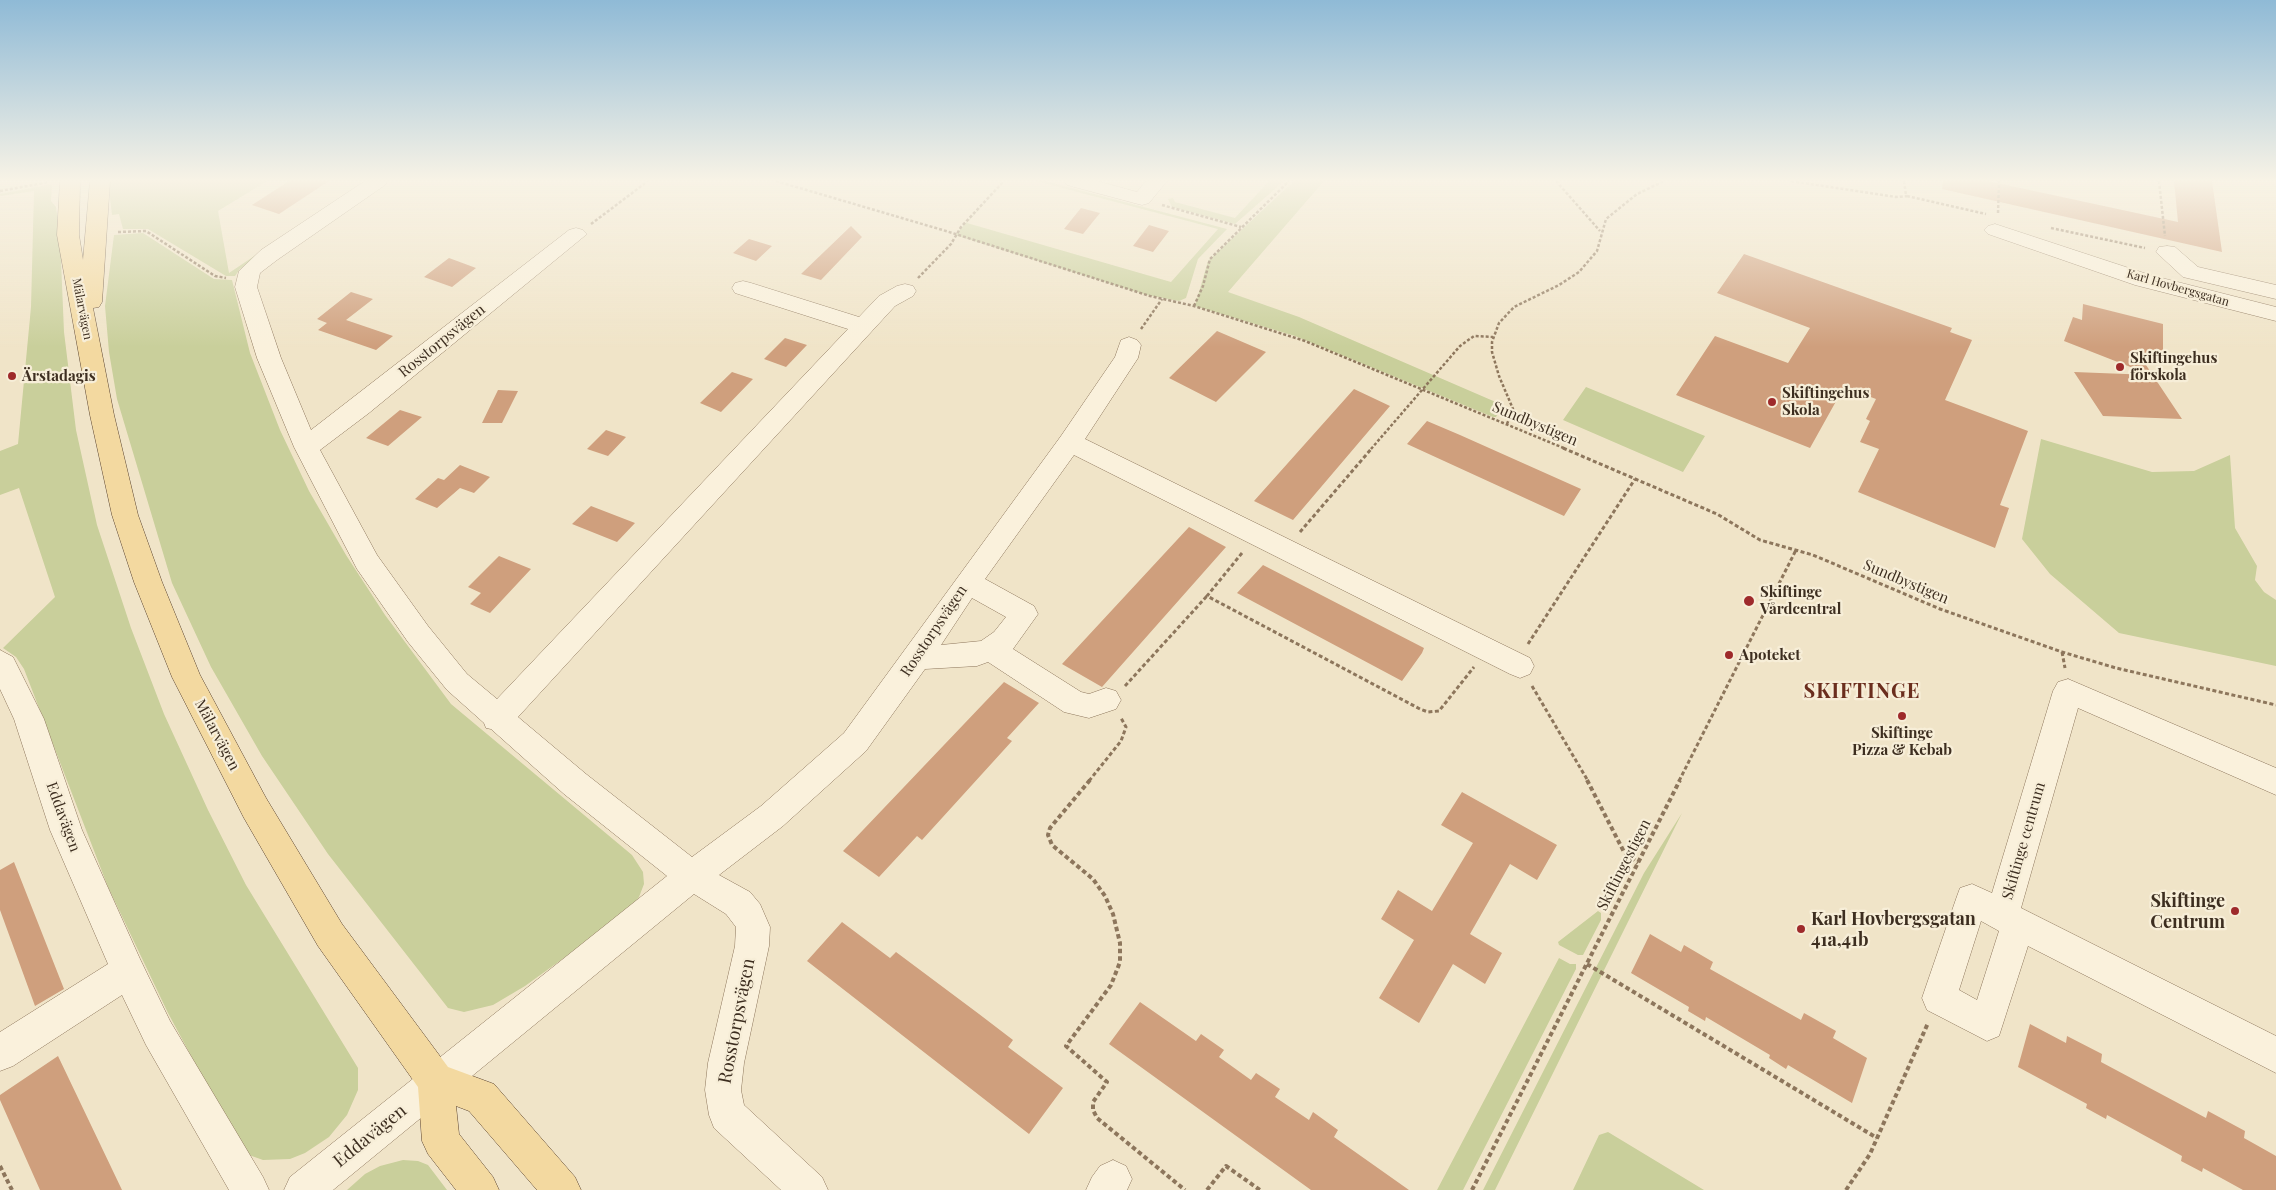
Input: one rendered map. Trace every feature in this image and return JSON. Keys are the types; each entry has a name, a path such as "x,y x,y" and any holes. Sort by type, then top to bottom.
{"main road":[{"name":"Mälarvägen","path":"68,237 102,415 126,515 148,582 186,677 255,808 330,935 436,1082"},
{"name":"Mälarvägen","path":"90,347 91,287 95,237"},
{"path":"480,1190 441,1141 436,1082 481,1097 562,1190"}],"street":[{"path":"249,276 250,271 269,255 296,237"},
{"name":"Rosstorpsvägen","path":"306,447 360,407 573,237"},
{"name":"Karl Hovbergsgatan","path":"2034,237 2143,280 2276,314"},
{"path":"2167,252 2191,272 2276,292"},
{"name":"Rosstorpsvägen","path":"249,276 246,287 268,358 306,447 367,562 418,634 457,682 497,719 575,784 692,876 738,903 748,915 753,927 752,946 726,1063 723,1090 727,1115 809,1190"},
{"path":"744,288 864,326"},
{"path":"497,719 887,301 906,291"},
{"name":"Rosstorpsvägen","path":"436,1082 692,876 772,816 855,742 1070,442 1126,358 1129,345"},
{"path":"1070,442 1520,666"},
{"path":"917,658 977,654 991,649 1004,640 1024,614 968,582"},
{"path":"991,649 1074,704 1089,706 1106,700"},
{"name":"Eddavägen","path":"0,662 29,719 66,830 128,971 158,1033 250,1190"},
{"name":"Skiftinge centrum","path":"2276,782 2068,691 2010,919 2276,1055"},
{"path":"1972,900 2010,919 1987,1024 1939,998 1972,900"},
{"path":"0,1053 128,971"},
{"name":"Eddavägen","path":"303,1190 436,1082"}],"path":[{"path":"153,237 219,278 249,276"},
{"path":"906,291 951,244 955,237"},
{"name":"Sundbystigen","path":"961,237 1305,341 1422,388 1717,514 1760,540 1814,555 1940,609 2077,657 2116,668 2276,705"},
{"path":"1194,306 1203,286 1210,259 1232,237"},
{"path":"1507,424 1513,409 1492,352 1493,337 1499,324 1514,307 1566,281 1585,266 1597,251 1600,237"},
{"path":"2092,237 2167,252 2165,237"},
{"path":"1129,345 1162,299"},
{"path":"1285,549 1422,388 1467,340 1480,335 1493,337"},
{"path":"1635,479 1528,644 1520,666 1583,771 1624,852 1638,863"},
{"path":"1185,1190 1097,1118 1093,1110 1093,1102 1107,1082 1066,1046 1111,985 1120,962 1120,943 1116,924 1105,896 1093,879 1078,864 1052,845 1048,835 1050,828 1125,734 1124,721 1106,700 1129,682 1207,596 1257,535"},
{"name":"Skiftingestigen","path":"1472,1190 1796,550"},
{"path":"1207,596 1312,653 1428,712 1435,713 1445,707 1486,649"},
{"path":"1587,964 1877,1138"},
{"path":"1846,1190 1870,1154 1939,998"},
{"path":"1207,1190 1226,1166 1260,1190"},
{"path":"1,1169 12,1190"}],"green space":[{"path":"33,237 60,237 64,332 76,430 97,525 131,628 164,714 208,810 246,885 358,1068 358,1090 347,1115 329,1137 305,1153 290,1159 263,1160 249,1155 238,1143 168,1013 108,887 24,669 16,657 3,648 55,597 19,488 0,495 0,451 18,444 31,307"},
{"path":"114,237 148,237 214,279 232,280 250,353 280,430 309,491 346,555 385,615 451,704 632,855 643,872 644,884 639,897 629,911 525,986 493,1005 464,1012 448,1008 328,854 262,756 211,667 172,583 117,399 109,352 105,306"},
{"path":"161,237 223,237 229,273 283,237 288,237 240,269 235,276 226,276"},
{"path":"960,237 1014,237 1171,282 1211,237 1220,237 1198,259 1186,298 1179,301 1147,295"},
{"path":"1234,237 1276,237 1228,292 1299,317 1498,403 1496,417 1295,336 1195,306 1208,261"},
{"path":"1586,387 1705,436 1683,472 1563,420"},
{"path":"2041,439 2152,472 2194,471 2230,455 2235,528 2257,566 2255,580 2264,592 2276,600 2276,666 2119,633 2050,574 2022,539"},
{"path":"1682,813 1495,1190 1483,1190 1644,873"},
{"path":"1598,911 1601,913 1601,920 1583,955 1578,955 1559,945 1558,942"},
{"path":"1559,958 1570,964 1576,964 1576,969 1463,1190 1437,1190"},
{"path":"1608,1132 1704,1190 1573,1190 1599,1135"},
{"path":"403,1160 418,1161 428,1165 447,1190 347,1190 365,1174 380,1166"}],"building":[{"path":"840,237 862,237 821,280 801,274"},
{"path":"1140,237 1165,237 1153,252 1133,246"},
{"path":"2153,237 2220,237 2222,252"},
{"path":"749,239 772,246 756,261 733,253"},
{"path":"1744,254 1952,328 1950,332 1972,340 1945,400 2028,431 2000,505 2009,508 1995,548 1858,492 1879,449 1860,442 1870,421 1866,419 1876,399 1844,387 1810,448 1676,395 1715,336 1788,363 1810,328 1717,293"},
{"path":"449,258 476,268 452,287 424,277"},
{"path":"351,292 373,299 346,320 393,336 376,350 318,330 327,323 317,319"},
{"path":"2083,304 2163,324 2163,359 2142,359 2182,419 2103,416 2074,372 2151,375 2064,341 2073,317 2082,320"},
{"path":"1217,331 1266,352 1216,402 1169,378"},
{"path":"785,338 807,345 786,367 764,359"},
{"path":"732,372 753,379 721,412 700,403"},
{"path":"1354,389 1390,406 1293,520 1254,501"},
{"path":"498,390 518,391 502,423 482,423"},
{"path":"400,410 422,417 388,446 366,438"},
{"path":"1427,421 1581,489 1564,516 1407,444"},
{"path":"606,430 626,437 608,456 587,449"},
{"path":"460,465 490,477 474,493 460,488 437,508 415,499 438,478 444,480"},
{"path":"591,506 635,523 617,542 572,524"},
{"path":"1189,527 1226,547 1102,687 1062,664"},
{"path":"499,556 531,569 490,613 470,604 481,593 468,587"},
{"path":"1263,565 1424,648 1422,653 1402,681 1237,593"},
{"path":"1004,682 1039,703 1007,738 1012,741 922,840 917,836 879,877 843,851"},
{"path":"1462,792 1557,845 1537,880 1510,864 1470,934 1502,953 1485,984 1453,964 1419,1023 1379,998 1414,940 1381,919 1398,890 1432,911 1473,843 1441,825"},
{"path":"14,862 64,989 35,1006 0,910 0,870"},
{"path":"842,922 890,958 896,952 979,1014 1013,1040 1008,1047 1063,1088 1029,1134 807,961"},
{"path":"1650,934 1681,952 1684,945 1713,962 1710,969 1801,1020 1804,1013 1836,1031 1833,1038 1867,1058 1852,1103 1788,1065 1786,1069 1769,1058 1770,1055 1706,1017 1705,1021 1688,1011 1689,1007 1631,973"},
{"path":"1140,1002 1196,1041 1201,1034 1224,1050 1219,1057 1251,1080 1256,1073 1280,1089 1275,1097 1309,1120 1313,1112 1338,1130 1334,1137 1409,1190 1311,1190 1109,1044"},
{"path":"2030,1024 2066,1043 2067,1036 2102,1054 2101,1062 2206,1118 2208,1111 2245,1131 2244,1138 2276,1156 2276,1190 2243,1190 2203,1168 2202,1172 2181,1161 2182,1156 2107,1115 2106,1119 2086,1108 2087,1104 2018,1067"},
{"path":"58,1056 122,1190 40,1190 0,1100 0,1095"}],"place":[{"name":"Skiftingehus förskola","path":"2120,367"},
{"name":"Ärstadagis","path":"12,376"},
{"name":"Skiftingehus Skola","path":"1772,402"},
{"name":"Skiftinge Vårdcentral","path":"1749,601"},
{"name":"Apoteket","path":"1729,655"},
{"name":"Skiftinge Pizza & Kebab","path":"1902,716"},
{"name":"Skiftinge Centrum","path":"2235,911"},
{"name":"Karl Hovbergsgatan 41a,41b","path":"1801,929"}],"district":[{"name":"SKIFTINGE","path":"1862,692"}]}
